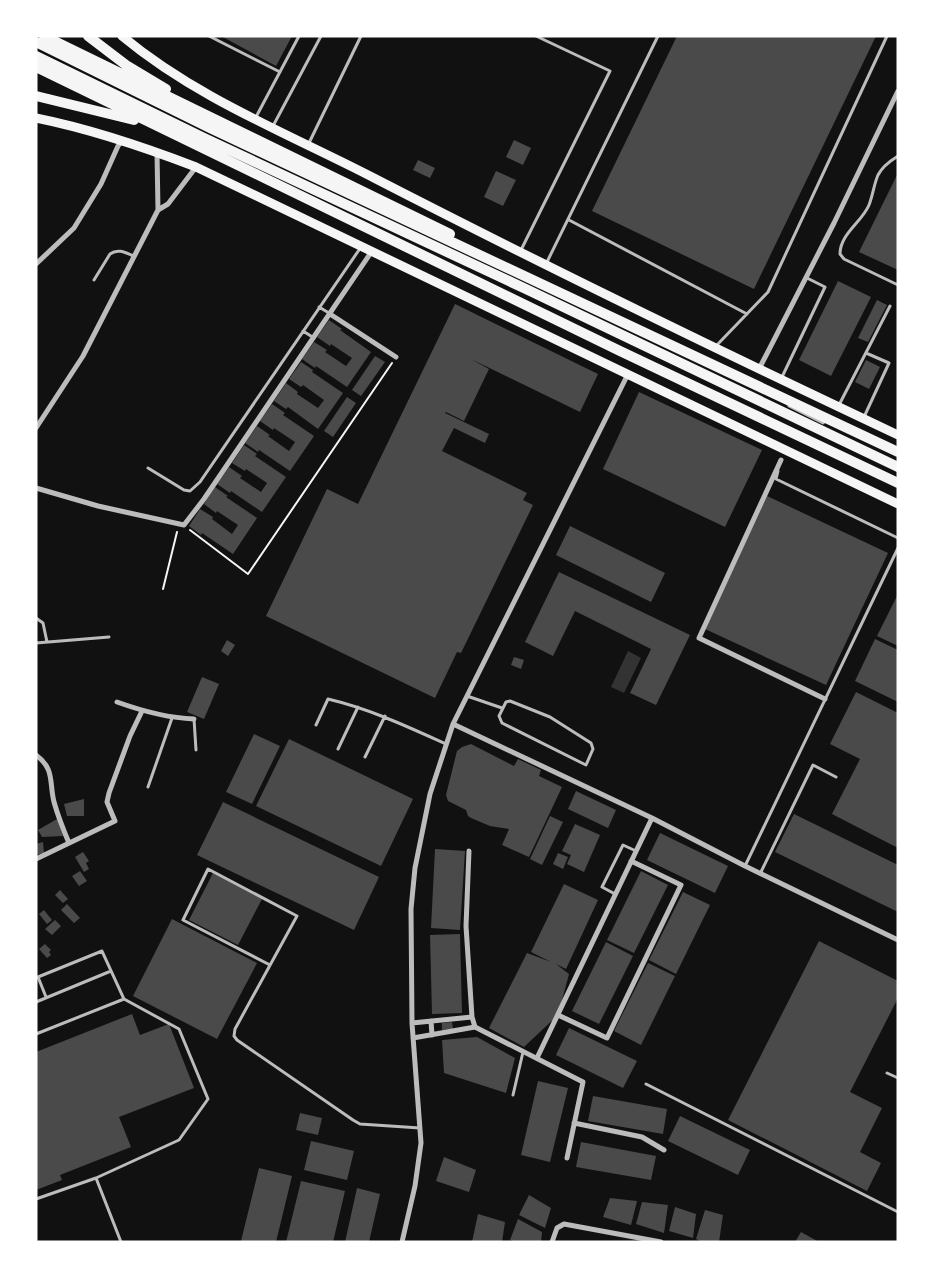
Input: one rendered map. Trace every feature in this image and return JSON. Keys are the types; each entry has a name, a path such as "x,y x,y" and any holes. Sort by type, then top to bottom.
{"highway":[{"path":"44,36 636,324 791,397 898,451"},
{"path":"88,36 126,64 214,119"},
{"path":"36,42 273,158 898,451"},
{"path":"36,56 204,138 898,467"},
{"path":"36,67 620,351 898,483"},
{"path":"36,96 127,118 204,149"}],"main road":[{"path":"122,36 178,78 216,100 520,253 838,408 898,435"},
{"path":"36,118 85,129 158,152 196,167 898,504"}],"street":[{"path":"760,369 898,91"},
{"path":"36,264 74,228 101,184 118,146 123,141"},
{"path":"36,428 83,356 158,210 158,152"},
{"path":"158,210 168,204 196,167"},
{"path":"36,488 98,506 181,525 204,499 373,251"},
{"path":"330,314 396,357"},
{"path":"402,1242 415,1186 421,1143 412,1023 411,909 415,868 430,794 453,724 628,374"},
{"path":"781,460 699,638 826,699"},
{"path":"116,702 142,711 172,718 194,720"},
{"path":"36,859 115,821 108,802 109,793 130,736 142,711"},
{"path":"453,724 652,818 760,874 898,940"},
{"path":"36,755 47,765 52,777 55,806 69,843"},
{"path":"537,1058 652,818"},
{"path":"469,851 466,926 472,1017 475,1027"},
{"path":"558,1015 607,1038 681,885 631,861"},
{"path":"412,1023 472,1017"},
{"path":"431,1021 432,1035"},
{"path":"413,1038 475,1027 583,1082 567,1158"},
{"path":"574,1123 642,1138 664,1150"},
{"path":"552,1242 557,1228 564,1224 661,1242"}],"lane":[{"path":"208,36 280,72"},
{"path":"255,120 299,36"},
{"path":"272,128 321,36"},
{"path":"308,145 361,36"},
{"path":"520,253 610,70 536,36"},
{"path":"546,265 658,36"},
{"path":"715,347 768,292 887,36"},
{"path":"898,156 879,173 870,204 848,234 840,248 840,254 844,259 898,285"},
{"path":"569,220 747,314"},
{"path":"148,468 184,490 190,491 200,482 358,249 362,246"},
{"path":"94,280 114,250 134,256"},
{"path":"780,380 825,287 806,278"},
{"path":"838,408 890,306"},
{"path":"319,307 330,314"},
{"path":"303,331 314,338"},
{"path":"863,418 889,363 866,353"},
{"path":"784,449 776,479 898,538"},
{"path":"745,866 898,548"},
{"path":"36,618 42,623 47,642"},
{"path":"36,643 109,637"},
{"path":"467,696 502,708"},
{"path":"316,725 328,699 385,716 446,744"},
{"path":"507,701 518,703 550,717 585,738 593,748 586,766 504,724 498,718 502,708 507,701"},
{"path":"338,748 358,707"},
{"path":"365,757 385,716"},
{"path":"148,787 172,718"},
{"path":"194,720 196,750"},
{"path":"760,874 813,765 836,777"},
{"path":"615,894 602,887 623,845 636,851"},
{"path":"270,965 183,920 208,869 297,916 235,1029 234,1036 237,1040 360,1124 420,1128"},
{"path":"36,1199 96,1178 179,1140 208,1099 179,1029 124,999 102,951 38,977 46,997"},
{"path":"36,1002 111,971"},
{"path":"36,1034 124,999"},
{"path":"514,1095 523,1051"},
{"path":"888,1073 898,1078"},
{"path":"646,1084 898,1212"},
{"path":"96,1178 122,1242"}],"path":[{"path":"163,589 181,525 248,574 396,357"}],"shaded area":[{"path":"628,651 641,658 624,693 611,687"}],"building":[{"path":"221,36 292,36 276,66"},
{"path":"677,36 876,36 754,289 592,211"},
{"path":"514,140 531,148 523,165 506,157"},
{"path":"418,160 435,168 430,178 413,170"},
{"path":"496,171 516,180 503,206 484,197"},
{"path":"898,173 898,270 859,252"},
{"path":"838,281 871,297 831,376 799,360"},
{"path":"877,300 887,305 868,342 858,338"},
{"path":"455,304 598,374 580,412 471,359 489,369 464,421 445,413 489,434 485,443 454,428 442,451 527,493 523,500 533,505 461,653 457,652 435,698 266,616 327,489 358,504"},
{"path":"329,320 371,352 347,387 302,359 314,342 346,366 352,358 317,337"},
{"path":"375,356 385,362 361,396 352,390"},
{"path":"866,360 880,367 869,389 855,382"},
{"path":"301,362 313,370 312,372 343,393 318,429 288,407 286,409 274,401 286,383 298,392 297,394 318,408 324,400 303,385 301,387 289,379"},
{"path":"639,392 762,450 725,527 603,469"},
{"path":"347,397 356,403 333,437 324,431"},
{"path":"272,404 285,413 283,415 314,436 290,471 245,443 257,426 289,451 295,442 260,421"},
{"path":"244,445 257,454 255,456 286,477 262,512 217,484 229,467 242,476 240,478 261,492 267,483 246,469 245,471 232,463"},
{"path":"215,487 228,496 226,497 257,518 233,554 189,526 200,509 213,517 212,519 232,534 238,525 204,504"},
{"path":"767,496 888,553 826,685 705,629"},
{"path":"570,526 665,573 651,602 556,555"},
{"path":"559,572 690,635 656,705 630,693 651,649 575,611 553,656 525,642"},
{"path":"898,594 898,646 877,636"},
{"path":"875,639 898,650 898,702 855,681"},
{"path":"227,640 235,645 228,656 221,651"},
{"path":"514,657 524,660 521,669 511,665"},
{"path":"202,677 219,684 204,719 187,712"},
{"path":"856,692 898,713 898,848 832,814 860,759 830,744"},
{"path":"254,734 280,746 252,804 226,792"},
{"path":"289,739 413,799 381,866 256,806"},
{"path":"471,744 514,766 518,759 541,770 539,776 562,787 529,857 502,845 509,829 490,826 471,818 466,810 448,801 446,795 457,751"},
{"path":"576,791 616,810 608,828 568,809"},
{"path":"84,799 84,816 67,816 64,804"},
{"path":"223,802 379,877 354,930 197,855"},
{"path":"794,814 898,865 898,912 775,852"},
{"path":"550,816 563,822 542,865 530,859"},
{"path":"57,819 63,836 42,837 38,830"},
{"path":"575,824 600,835 584,872 567,864 571,855 562,851"},
{"path":"660,833 728,866 715,893 647,860"},
{"path":"43,842 44,853 36,855 36,844"},
{"path":"435,849 465,851 460,930 431,928"},
{"path":"83,852 89,861 86,863 89,869 84,872 75,857"},
{"path":"558,853 568,857 563,869 553,864"},
{"path":"80,871 87,881 79,886 72,876"},
{"path":"641,871 668,885 634,953 607,940"},
{"path":"213,873 262,899 238,945 189,920"},
{"path":"564,884 598,900 566,969 556,964 569,974 558,1015 524,1047 489,1028 527,953 551,962 531,952"},
{"path":"60,890 68,899 63,903 55,895"},
{"path":"683,892 710,905 676,974 649,960"},
{"path":"67,904 80,918 74,923 61,910"},
{"path":"44,910 52,920 47,924 39,914"},
{"path":"172,919 257,963 217,1039 133,996"},
{"path":"55,920 61,926 52,935 45,929"},
{"path":"460,934 462,1013 432,1014 430,935"},
{"path":"819,941 898,981 898,998 850,1092 882,1108 860,1152 881,1163 867,1191 728,1120"},
{"path":"606,942 633,956 599,1024 572,1011"},
{"path":"45,944 51,950 49,952 51,955 47,958 39,949"},
{"path":"648,963 675,976 641,1045 614,1031"},
{"path":"132,1014 140,1035 169,1024 194,1088 119,1117 131,1147 60,1175 62,1180 36,1190 36,1052"},
{"path":"452,1022 453,1029 442,1030 442,1023"},
{"path":"569,1028 637,1061 623,1088 556,1055"},
{"path":"477,1037 515,1058 506,1093 444,1073 442,1040"},
{"path":"538,1081 568,1088 550,1162 521,1155"},
{"path":"593,1096 667,1109 663,1134 588,1121"},
{"path":"300,1113 322,1118 318,1135 296,1130"},
{"path":"680,1116 750,1150 738,1175 668,1141"},
{"path":"311,1141 354,1151 347,1180 304,1170"},
{"path":"581,1142 656,1156 651,1180 576,1167"},
{"path":"444,1157 476,1170 469,1192 436,1181"},
{"path":"259,1168 292,1176 276,1242 241,1241"},
{"path":"301,1181 345,1191 333,1242 286,1242"},
{"path":"357,1188 380,1194 369,1242 345,1242"},
{"path":"529,1195 551,1208 545,1228 519,1215"},
{"path":"610,1198 637,1201 631,1225 603,1217"},
{"path":"642,1202 668,1205 664,1233 636,1224"},
{"path":"675,1207 696,1214 693,1238 669,1231"},
{"path":"705,1210 723,1215 719,1242 702,1242 696,1239"},
{"path":"478,1214 505,1222 502,1242 472,1242"},
{"path":"518,1219 542,1232 541,1242 517,1242 510,1240"},
{"path":"801,1232 819,1242 795,1242"}]}
